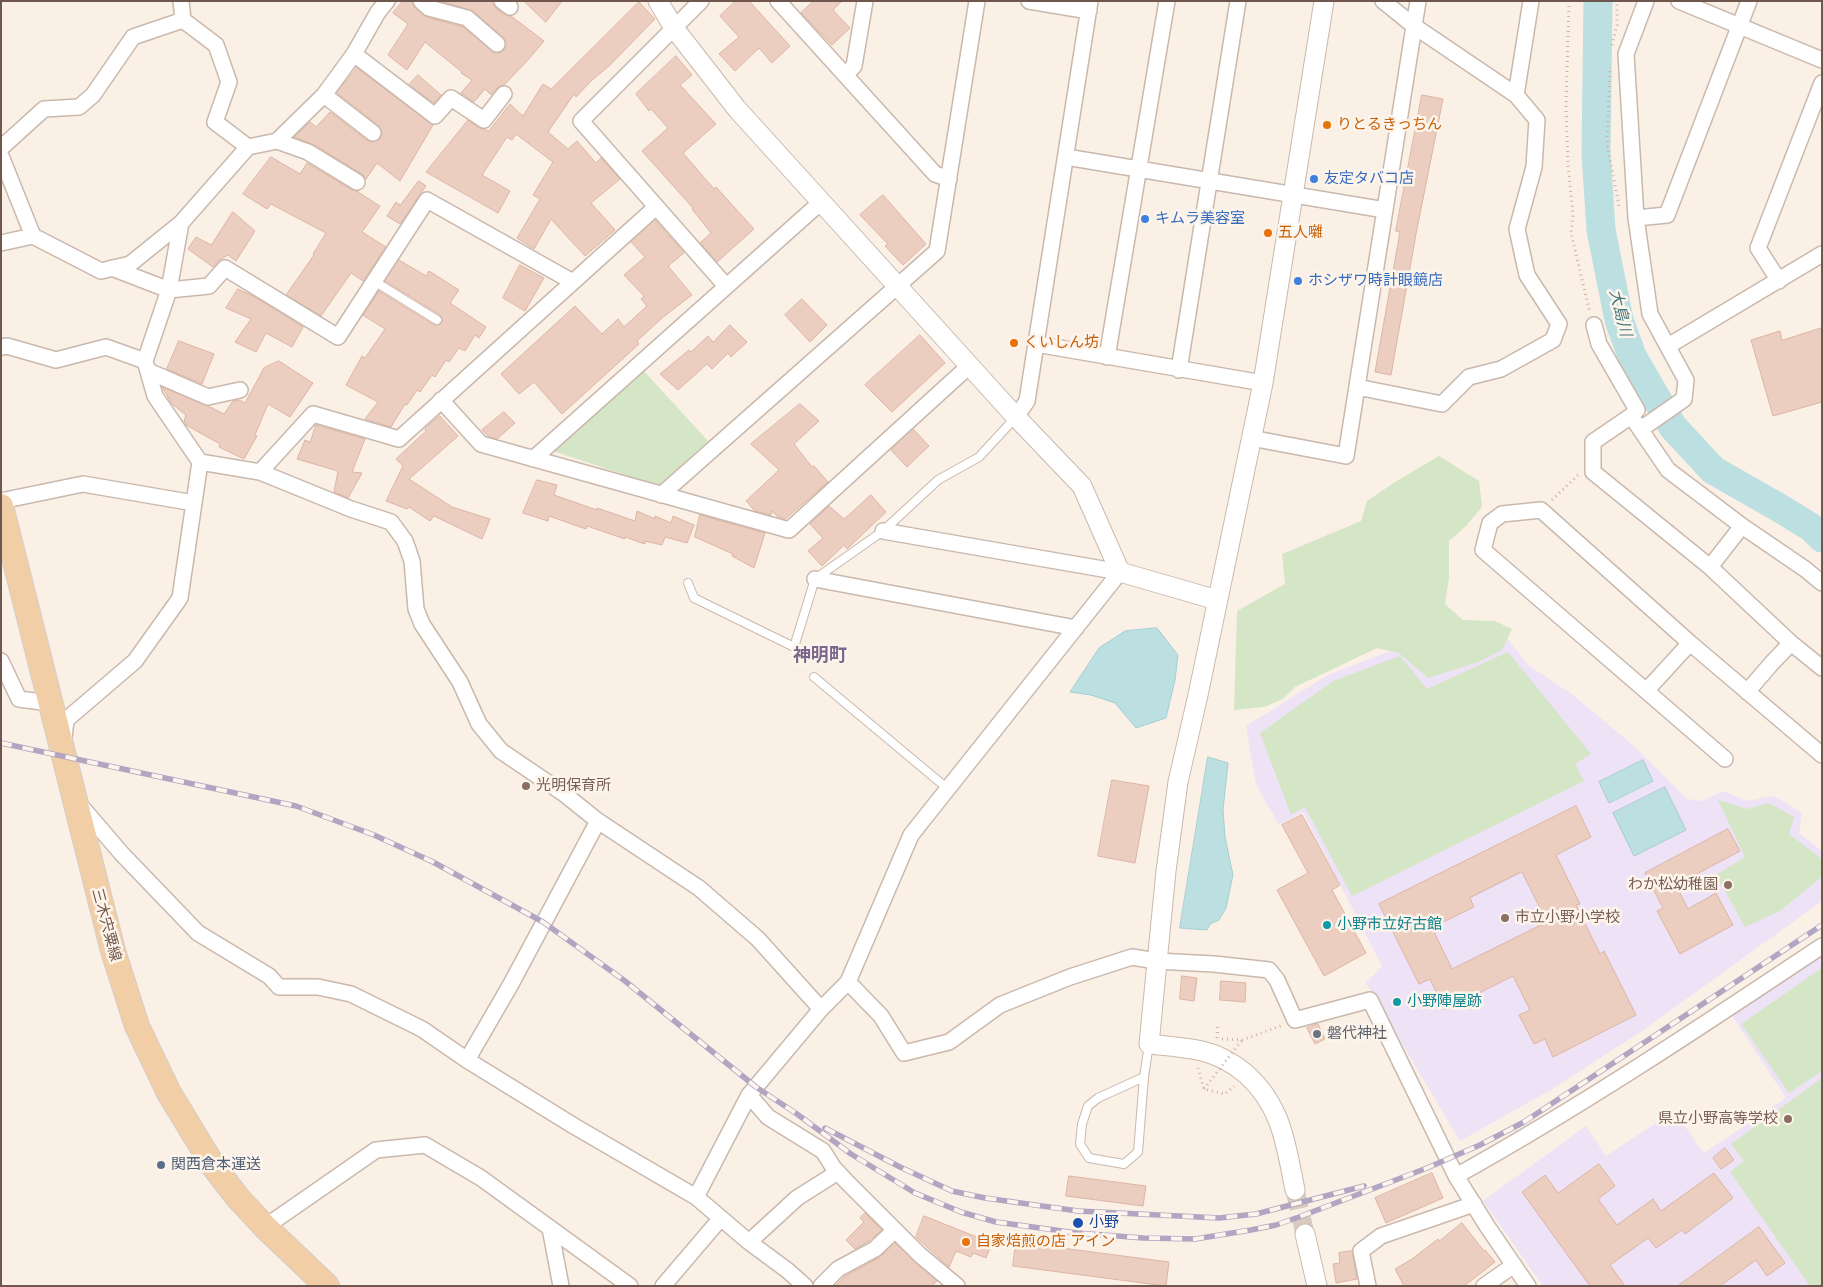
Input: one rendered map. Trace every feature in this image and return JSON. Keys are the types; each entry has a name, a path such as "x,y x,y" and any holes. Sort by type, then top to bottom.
{"main road":[{"name":"三木宍粟線","path":"1,506 113,951 138,1026 169,1093 214,1167 238,1198 265,1227 327,1286"}],"street":[{"path":"181,1 183,20 216,44 229,82 215,122 248,147"},
{"path":"276,141 324,95 354,54 378,12 387,1"},
{"path":"420,1 429,8 467,18 498,44"},
{"path":"658,1 674,28 737,109 969,366 1082,486 1120,572"},
{"path":"701,1 581,121 726,286"},
{"path":"778,1 935,174 949,179"},
{"path":"845,75 854,66 865,1"},
{"path":"661,495 937,251 977,1"},
{"path":"1016,417 1027,401 1090,6 1029,1"},
{"path":"1107,357 1167,1"},
{"path":"1179,370 1238,1"},
{"path":"1295,1190 1283,1132 1277,1116 1264,1092 1254,1081 1231,1062 1218,1056 1193,1049 1149,1044 1166,871 1178,782 1263,383 1324,1"},
{"path":"1357,387 1442,404 1469,377 1501,369 1553,340 1559,324 1527,275 1517,229 1534,167 1537,120 1516,95 1414,26 1383,1"},
{"path":"1252,438 1346,456 1418,1"},
{"path":"1516,95 1532,1"},
{"path":"1641,430 1684,399 1686,380 1650,314 1636,218 1626,54 1646,1"},
{"path":"1679,1 1822,60"},
{"path":"1636,218 1667,215 1749,1"},
{"path":"1,148 44,109 79,107 93,95 133,37 183,20"},
{"path":"354,54 435,116 451,98 484,120 504,94"},
{"path":"1779,281 1758,248 1822,83"},
{"path":"324,95 373,133"},
{"path":"1,243 33,236 101,271 130,264 181,223 248,147 276,141 308,152 357,182"},
{"path":"1,156 33,236"},
{"path":"1066,157 1385,210"},
{"path":"112,268 169,290 209,286 225,268 338,337 427,200 573,282"},
{"path":"533,459 821,202"},
{"path":"260,472 313,414 399,439 656,207"},
{"path":"63,752 66,720 135,661 180,598 200,462 155,396 146,366 169,290 181,223"},
{"path":"1668,346 1822,254"},
{"path":"1594,325 1599,344 1637,410 1593,442 1593,472 1710,567 1791,643 1822,668"},
{"path":"1036,344 1263,383"},
{"path":"1,347 8,346 56,360 106,347 208,397 240,390"},
{"path":"441,400 481,444 789,530 969,366"},
{"path":"1631,416 1668,470 1822,583"},
{"path":"200,462 260,472 351,509 391,522 405,540 412,561 416,608 422,624 460,682 479,724 501,751 598,821 699,888 758,939 821,1009"},
{"path":"1,502 83,484 194,502"},
{"path":"1724,759 1483,550 1490,523 1502,514 1541,510 1690,643 1822,755"},
{"path":"1710,567 1742,526"},
{"path":"883,531 1120,572 1217,600"},
{"path":"696,1197 749,1095 821,1009 848,982 911,835 1120,572"},
{"path":"815,579 1076,628"},
{"path":"1646,692 1690,643"},
{"path":"1747,692 1791,643"},
{"path":"1,661 19,699 50,703"},
{"path":"74,798 122,854 198,933 269,976 279,987 318,987 351,994 422,1028 467,1060 574,1126 696,1197 805,1286"},
{"path":"467,1060 511,984 598,821"},
{"path":"1456,1176 1535,1132 1709,1022 1822,946"},
{"path":"848,982 881,1016 904,1053 949,1042 1000,1005 1132,957 1156,962 1214,964 1269,970 1277,980 1295,1020 1370,1000 1456,1176 1528,1286"},
{"path":"749,1095 768,1116 823,1151 838,1172 895,1230 920,1255 957,1286"},
{"path":"265,1227 376,1150 424,1145 481,1178 630,1286"},
{"path":"749,1242 796,1198 838,1172"},
{"path":"1368,1286 1361,1251 1381,1236 1474,1204"},
{"path":"663,1286 721,1218"},
{"path":"550,1228 561,1286"},
{"path":"821,1286 838,1269 875,1250 895,1230"},
{"path":"1305,1234 1317,1286"},
{"path":"1484,1286 1514,1265"}],"lane":[{"path":"374,281 437,320"},
{"path":"688,582 694,598 794,647 815,579 883,531 938,480 979,457 1016,417"},
{"path":"814,678 948,789"},
{"path":"1144,1077 1098,1098 1088,1106 1082,1124 1080,1144 1089,1158 1124,1164 1138,1152 1144,1077 1149,1044"}],"path":[{"path":"1569,1 1566,106 1568,165 1573,214 1571,233 1586,304 1594,325"},
{"path":"1563,489 1582,472 1593,472"},
{"path":"1218,1024 1217,1038 1242,1040 1295,1020"},
{"path":"1204,1089 1242,1040"},
{"path":"1199,1072 1204,1089"},
{"path":"1204,1089 1225,1094 1240,1081"}],"shaded area":[{"name":"市立小野小学校","path":"1506,637 1528,665 1573,695 1634,746 1687,799 1702,801 1723,791 1747,801 1774,796 1802,813 1799,833 1822,851 1822,901 1642,1031 1549,1091 1460,1141 1366,983 1382,966 1303,812 1279,825 1256,784 1246,726 1328,675 1398,648"},
{"name":"県立小野高等学校","path":"1822,954 1822,1286 1543,1286 1483,1201 1586,1126 1606,1156 1674,1111 1704,1153 1786,1098 1730,1013"}],"green space":[{"path":"643,370 708,441 658,486 553,451"},
{"path":"1439,456 1479,481 1482,507 1466,526 1449,541 1449,578 1445,604 1463,620 1495,621 1512,629 1502,650 1478,662 1428,678 1399,653 1377,648 1295,687 1283,699 1264,707 1234,710 1237,611 1285,584 1282,554 1361,521 1367,501"},
{"path":"1508,652 1591,754 1575,764 1584,781 1352,896 1305,807 1291,815 1260,733 1333,681 1400,656 1427,689"},
{"path":"1718,800 1747,809 1769,803 1794,817 1789,834 1822,859 1822,876 1818,880 1780,911 1745,927 1716,875 1745,857"},
{"path":"1822,968 1822,1071 1789,1093 1741,1024"},
{"path":"1822,1078 1822,1286 1810,1286 1730,1172 1744,1161 1731,1144"}],"water":[{"path":"1157,628 1178,655 1175,680 1166,718 1136,728 1115,703 1091,695 1070,692 1099,648 1125,631"},
{"path":"1208,757 1228,763 1223,810 1225,837 1233,875 1226,908 1219,920 1210,924 1207,930 1180,928"},
{"path":"1643,760 1653,781 1609,803 1599,782"},
{"path":"1665,787 1686,830 1634,856 1613,813"}],"building":[{"path":"403,1 412,1 415,8 426,17 463,27 495,53 500,53 504,50 506,41 503,37 473,11 440,1 491,1 505,15 511,16 544,41 504,85 497,88 491,95 485,89 474,102 461,93 472,80 425,42 407,70 388,55 408,24 393,13"},
{"path":"524,1 562,1 546,22"},
{"path":"736,1 749,1 790,46 772,63 759,48 735,71 719,54 739,37 720,16"},
{"path":"814,1 842,1 833,10 850,28 832,45 801,13"},
{"path":"639,2 655,19 576,97 574,94 548,132 568,149 577,141 596,163 601,158 620,179 591,203 615,230 585,256 551,219 534,249 517,238 540,199 533,195 553,162 516,134 512,140 507,137 482,175 510,191 498,213 426,172 468,120 479,128 489,131 510,104 523,116 543,84 551,89"},
{"path":"676,56 692,75 680,85 716,124 683,153 714,189 716,187 754,229 717,262 700,243 711,233 693,208 642,151 668,128 651,109 649,111 636,94"},
{"path":"357,68 433,125 400,181 377,163 366,179 362,174 313,144 294,137 310,122 316,127 330,112 368,141 372,142 380,139 382,134 379,126 337,93"},
{"path":"418,75 441,95 434,103 409,85"},
{"path":"1422,95 1443,99 1416,234 1391,375 1375,372 1400,232 1396,231"},
{"path":"271,157 300,174 307,163 352,190 358,191 380,206 362,232 386,247 363,281 351,273 321,316 286,295 314,255 326,233 271,204 267,209 243,194"},
{"path":"419,181 426,186 400,224 387,216 396,202 400,205"},
{"path":"883,195 926,244 903,265 885,246 888,244 860,215"},
{"path":"233,212 255,231 236,261 228,255 218,261 213,267 188,249 196,237 211,245"},
{"path":"655,220 684,253 668,266 692,295 662,318 637,341 639,344 562,414 534,382 519,394 501,374 575,306 602,334 618,319 624,327 647,306 641,299 644,296 624,275 645,257 631,242"},
{"path":"399,260 426,276 429,271 459,290 450,303 486,327 479,338 475,335 465,351 459,348 449,362 446,360 435,377 432,375 420,392 417,390 407,405 405,404 391,427 365,419 378,402 346,385 362,356 365,358 385,329 363,315 379,291 434,325 439,325 443,321 440,315 385,281"},
{"path":"520,265 544,278 525,311 503,298"},
{"path":"238,289 255,297 303,327 292,347 266,333 256,352 235,342 251,319 226,308"},
{"path":"802,299 827,325 810,342 785,315"},
{"path":"730,325 747,342 731,357 728,353 712,369 707,364 678,390 660,374 689,350 691,352 708,336 713,342"},
{"path":"1822,328 1822,402 1773,416 1751,340 1780,331 1782,340"},
{"path":"920,335 945,363 892,412 865,385"},
{"path":"179,341 214,354 202,384 167,369"},
{"path":"279,361 313,383 290,417 268,404 255,435 257,436 244,459 219,447 220,444 186,425 184,421 186,415 172,404 162,387 224,414 233,401 239,400 245,403 264,368"},
{"path":"800,404 819,421 794,444 812,467 814,466 828,482 785,519 778,517 772,511 771,515 755,511 746,501 779,470 751,444"},
{"path":"504,412 515,423 497,439 489,437 482,430"},
{"path":"440,416 458,436 409,479 452,507 490,519 482,539 434,516 430,521 409,507 407,509 386,501 403,466 396,459"},
{"path":"316,425 365,439 352,472 362,473 348,498 334,492 338,471 297,459 305,440 310,442"},
{"path":"913,429 929,446 907,467 891,450"},
{"path":"537,480 557,485 554,495 635,521 637,511 655,519 655,516 671,523 673,516 694,525 687,543 665,537 662,545 645,541 645,544 625,537 625,539 587,526 586,529 549,516 548,521 523,513"},
{"path":"871,495 886,512 847,549 844,545 822,566 808,551 823,538 810,524 829,506 844,519"},
{"path":"700,515 765,533 754,568 732,556 733,554 695,537"},
{"path":"1112,780 1149,786 1135,863 1098,856"},
{"path":"1576,806 1591,837 1556,855 1580,904 1576,905 1600,954 1604,951 1636,1015 1553,1057 1545,1039 1534,1044 1519,1015 1530,1010 1513,976 1445,1010 1430,979 1419,984 1379,904","holes":["1522,872 1547,922 1452,969 1435,934 1439,924 1474,907 1470,898"]},
{"path":"1302,815 1340,885 1332,890 1366,953 1324,976 1277,890 1308,873 1282,825"},
{"path":"1728,829 1740,851 1676,885 1688,909 1716,893 1733,925 1680,954 1657,911 1663,908 1645,873"},
{"path":"1182,976 1197,978 1194,1001 1180,999"},
{"path":"1221,981 1246,983 1245,1002 1220,1000"},
{"path":"1318,1024 1325,1039 1315,1044 1307,1028"},
{"path":"1725,1148 1734,1160 1721,1169 1713,1158"},
{"path":"1599,1164 1615,1186 1598,1199 1617,1225 1653,1199 1661,1211 1714,1173 1733,1198 1685,1234 1682,1230 1656,1248 1648,1238 1610,1265 1625,1286 1590,1286 1522,1192 1545,1175 1558,1193"},
{"path":"1432,1173 1443,1198 1386,1223 1375,1198"},
{"path":"1069,1176 1146,1186 1143,1206 1066,1196"},
{"path":"865,1213 882,1230 869,1241 855,1249 846,1240 864,1222 860,1218"},
{"path":"924,1216 992,1243 986,1258 973,1253 971,1257 956,1251 949,1267 916,1237"},
{"path":"1462,1223 1495,1262 1464,1286 1404,1286 1395,1269 1412,1259 1438,1239 1439,1241"},
{"path":"1759,1227 1785,1263 1767,1276 1756,1260 1720,1286 1678,1286"},
{"path":"1016,1242 1169,1262 1166,1286 1013,1266"},
{"path":"895,1243 937,1281 932,1286 835,1286 844,1277 880,1257"},
{"path":"1352,1251 1357,1279 1336,1283 1333,1264 1340,1263 1339,1253"}],"waterway":[{"name":"大島川","path":"1598,1 1596,154 1601,230 1619,320 1632,356 1673,427 1713,470 1812,528 1822,538"}],"tunnel":[{"path":"1295,1190 1305,1234"}],"railway":[{"path":"1,743 296,806 374,835 433,862 543,922 625,981 756,1087 797,1114 851,1154 915,1193 961,1212 996,1222 1077,1233 1143,1238 1195,1239 1251,1230 1276,1225 1299,1217 1427,1168 1480,1145 1524,1122 1822,925"},
{"path":"825,1128 900,1167 952,1191 985,1198 1078,1211 1219,1218 1256,1214 1364,1186"}],"place":[{"name":"りとるきっちん","path":"1327,125"},
{"name":"友定タバコ店","path":"1314,179"},
{"name":"キムラ美容室","path":"1145,219"},
{"name":"五人囃","path":"1268,233"},
{"name":"ホシザワ時計眼鏡店","path":"1298,281"},
{"name":"くいしん坊","path":"1014,343"},
{"name":"光明保育所","path":"526,786"},
{"name":"わか松幼稚園","path":"1728,885"},
{"name":"市立小野小学校","path":"1505,918"},
{"name":"小野市立好古館","path":"1327,925"},
{"name":"小野陣屋跡","path":"1397,1002"},
{"name":"磐代神社","path":"1317,1034"},
{"name":"県立小野高等学校","path":"1788,1119"},
{"name":"関西倉本運送","path":"161,1165"},
{"name":"小野","path":"1078,1223"},
{"name":"自家焙煎の店 アイン","path":"966,1242"}],"district":[{"name":"神明町","path":"820,656"}]}
